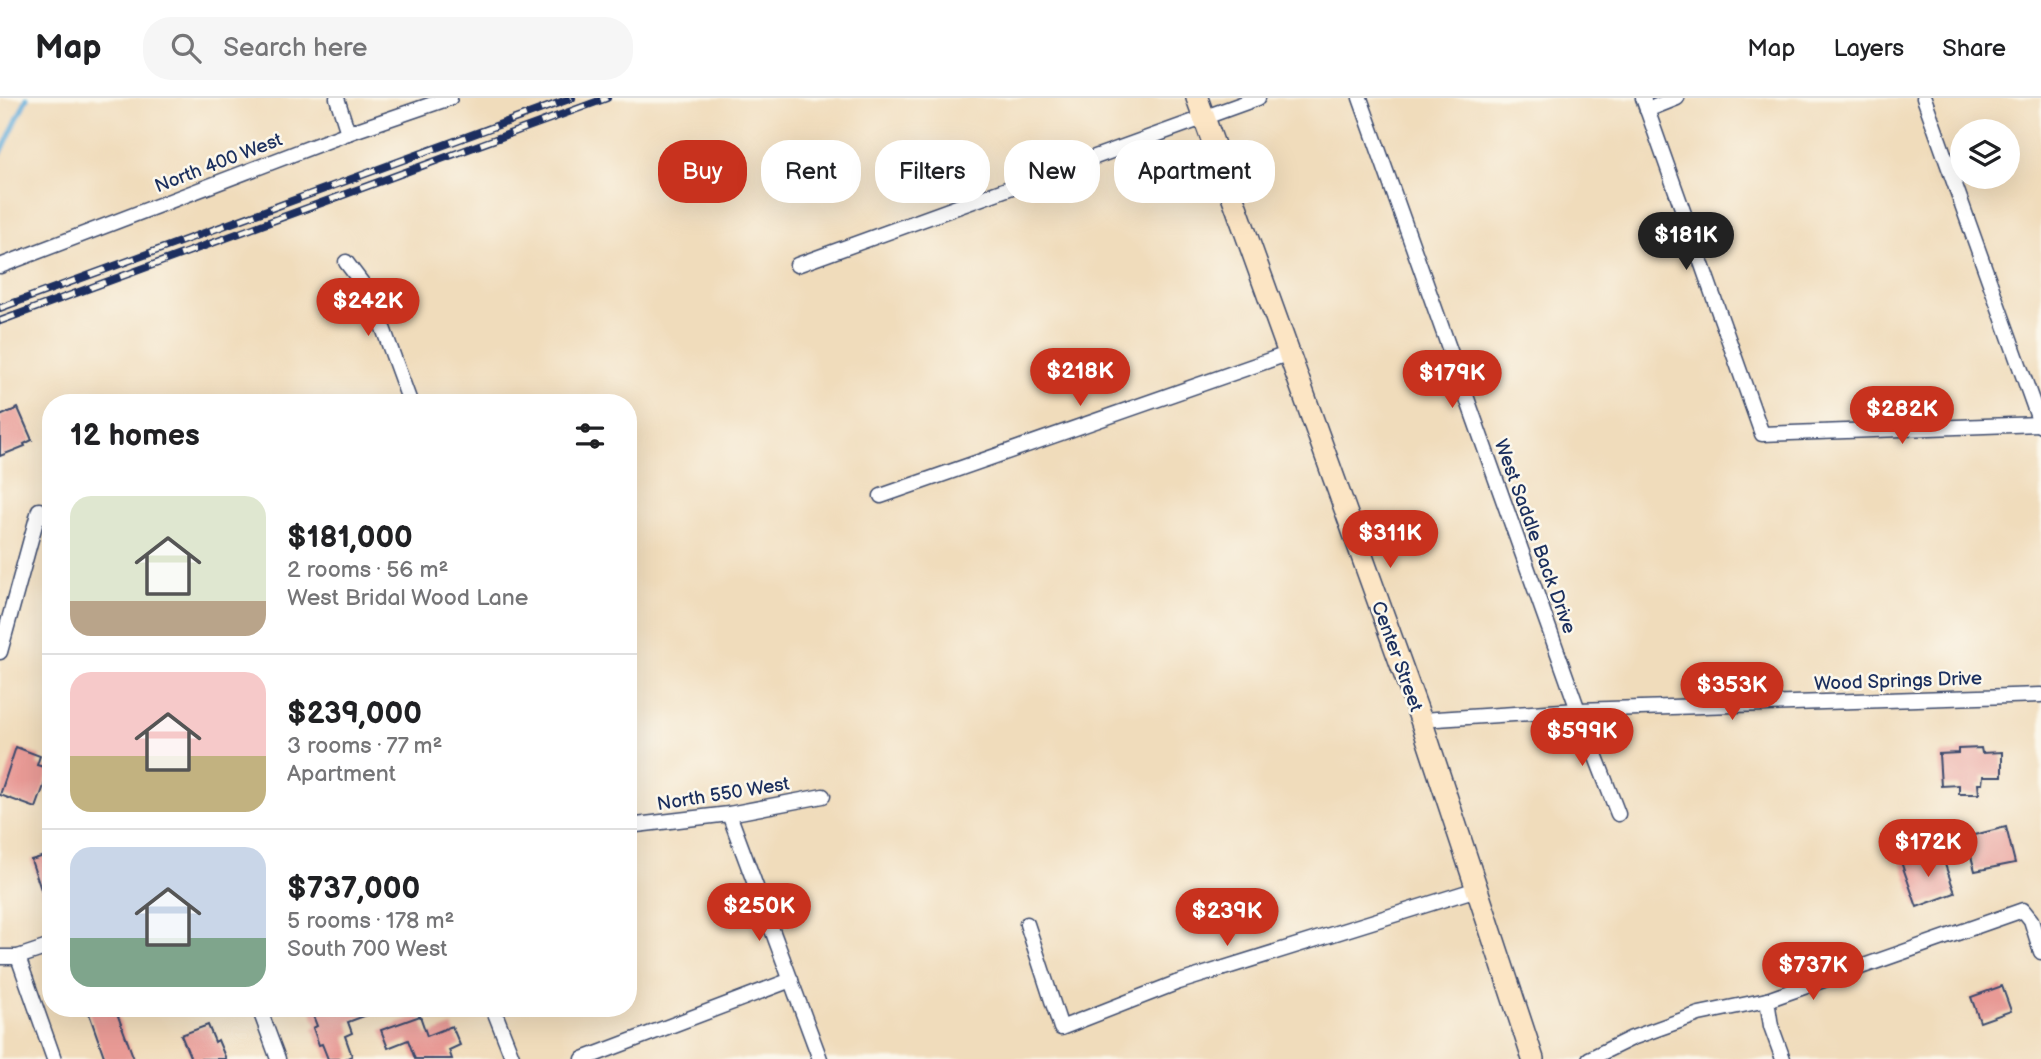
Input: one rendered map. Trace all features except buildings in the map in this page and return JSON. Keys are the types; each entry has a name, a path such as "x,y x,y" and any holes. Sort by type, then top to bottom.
{"street":[{"path":"337,98 348,133"},
{"name":"North 400 West","path":"0,265 348,133 450,98"},
{"path":"797,265 1201,108 1258,98"},
{"name":"West Saddle Back Drive","path":"1360,98 1578,710 1618,814"},
{"path":"1677,98 1645,104 1762,434 2041,425 1924,98"},
{"name":"Center Street","path":"1201,108 1421,720 1533,1059"},
{"path":"346,262 371,295 407,394"},
{"path":"881,496 1290,353"},
{"path":"0,652 39,510 42,512"},
{"name":"Wood Springs Drive","path":"1421,720 1578,710 2041,695"},
{"name":"North 550 West","path":"637,824 730,814 823,796"},
{"path":"730,814 820,1059"},
{"path":"1027,924 1062,1028 1176,983 1477,889"},
{"path":"1589,1059 1632,1038 1699,1014 1767,1000 2023,910 2031,920 2041,952"},
{"path":"0,957 18,957 42,949"},
{"path":"18,957 54,1059"},
{"path":"583,1059 791,980"},
{"path":"1767,1000 1771,1026 1783,1059"},
{"path":"262,1017 278,1059"},
{"path":"497,1017 513,1059"}],"waterway":[{"path":"0,155 27,98"}],"railway":[{"path":"0,308 572,98"},
{"path":"0,321 607,98"}]}
